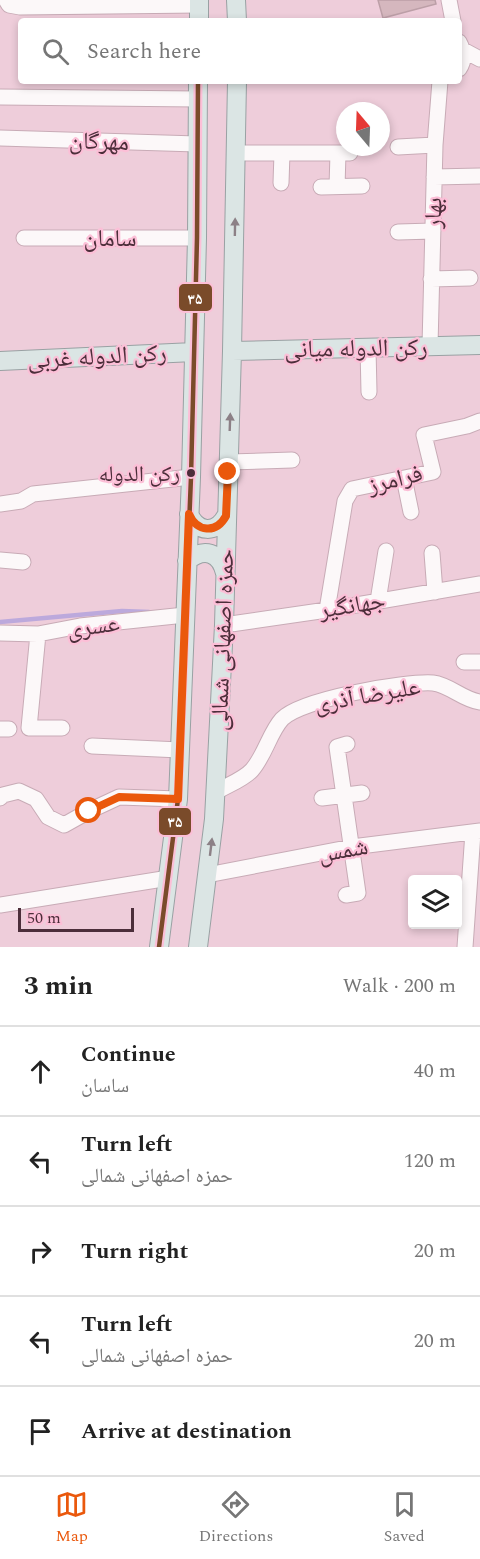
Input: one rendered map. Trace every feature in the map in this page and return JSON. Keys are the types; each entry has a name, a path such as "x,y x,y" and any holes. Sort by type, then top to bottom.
{"main road":[{"path":"236,0 237,18"},
{"name":"حمزه اصفهانی شمالی","path":"198,947 216,792 224,625 237,84"},
{"name":"حمزه اصفهانی شمالی","path":"159,947 178,799 191,477 198,90"},
{"name":"رکن الدوله میانی","path":"232,351 480,345"},
{"name":"رکن الدوله غربی","path":"0,361 194,352"},
{"path":"189,514 197,526 210,529 217,527 226,516"},
{"path":"188,561 202,553 211,554 218,558 225,573"}],"street":[{"path":"449,0 452,18"},
{"path":"8,3 31,7 199,9"},
{"path":"462,64 471,51"},
{"name":"بهار","path":"430,346 435,145 440,84"},
{"path":"0,97 198,90"},
{"name":"مهرگان","path":"0,138 197,144"},
{"path":"398,147 435,145"},
{"path":"237,153 344,153 338,187"},
{"path":"281,183 282,153"},
{"path":"434,177 480,176"},
{"path":"321,187 362,186"},
{"path":"398,232 433,231"},
{"name":"سامان","path":"24,238 197,238"},
{"path":"432,279 470,278"},
{"path":"368,348 369,392"},
{"name":"فرامرز","path":"327,610 345,501 352,489 433,471 424,435 468,426 480,421"},
{"path":"228,462 292,460"},
{"path":"0,504 21,501 33,494 191,477"},
{"path":"404,478 411,512"},
{"path":"378,601 386,551"},
{"path":"432,553 435,592"},
{"path":"0,560 23,562"},
{"name":"جهانگیر","path":"224,625 480,584"},
{"name":"عسری","path":"0,633 38,634 80,626 185,615"},
{"path":"38,634 29,728 62,728"},
{"path":"464,662 480,662"},
{"name":"علیرضا آذری","path":"216,792 250,772 265,752 283,718 303,706 322,700 418,683 435,683 480,702"},
{"path":"346,894 358,893 336,747 347,744"},
{"path":"92,746 180,750"},
{"path":"0,798 19,791 36,799 48,817 64,825 119,797 178,799"},
{"path":"322,798 362,793"},
{"path":"465,947 477,832"},
{"name":"شمس","path":"207,875 352,847 477,832"},
{"path":"0,905 169,878"}],"building":[{"path":"378,0 435,0 436,4 383,18"}],"waterway":[{"path":"0,622 122,611 149,612"}],"transit line":[{"name":"۳۵","path":"159,947 178,799 191,477 198,84"}],"place":[{"name":"رکن الدوله","path":"191,473"}],"route":[{"path":"89,811 119,797 178,799 189,514 197,526 203,528 217,527 223,522 226,516 228,472"}]}
